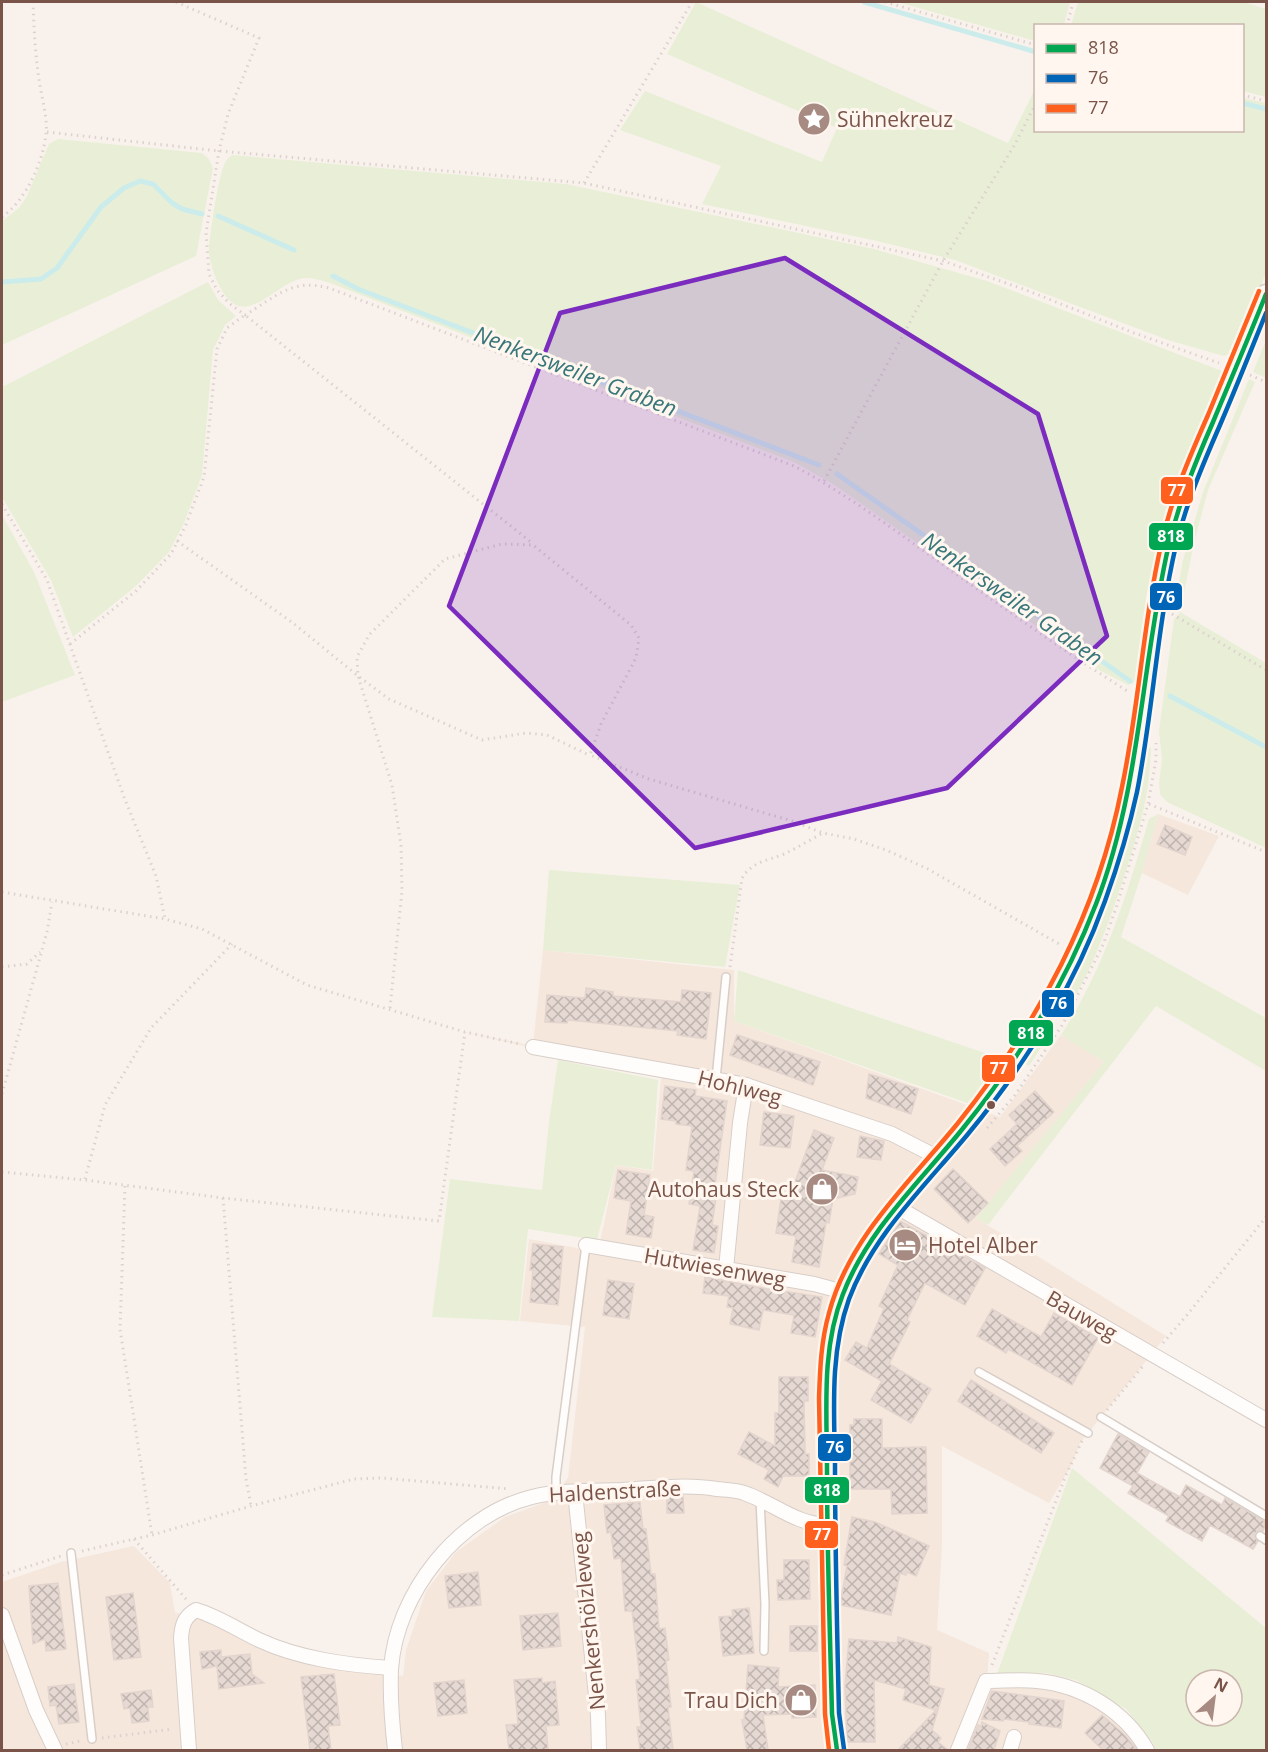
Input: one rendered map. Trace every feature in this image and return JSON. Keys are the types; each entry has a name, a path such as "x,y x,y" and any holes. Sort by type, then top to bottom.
{"street":[{"path":"837,1750 832,1714 826,1372 834,1323 844,1292 870,1243 1005,1074 1042,1018 1088,926 1109,868 1132,779 1157,606 1178,514 1197,459 1266,294"},
{"name":"Hohlweg","path":"533,1047 746,1085 892,1134 939,1158"},
{"path":"726,1269 740,1123 746,1085"},
{"name":"Bauweg","path":"897,1207 1266,1420"},
{"name":"Hutwiesenweg","path":"586,1245 814,1284 844,1292"},
{"name":"Haldenstraße","path":"395,1750 391,1668 405,1612 414,1593 436,1560 466,1530 481,1519 530,1497 556,1492 702,1487 742,1492 804,1522 828,1525"},
{"name":"Nenkershölzleweg","path":"575,1492 598,1714 599,1750"},
{"path":"189,1750 181,1638 182,1626 187,1616 196,1610 209,1614 261,1641 286,1650 333,1662 391,1668"},
{"path":"2,1615 36,1710 54,1749"},
{"path":"958,1750 986,1681 1039,1681 1089,1696 1125,1720 1147,1750"}],"lane":[{"path":"716,1079 726,977"},
{"path":"556,1492 556,1477 586,1245"},
{"path":"979,1372 1088,1433"},
{"path":"1101,1417 1266,1516"},
{"path":"760,1500 765,1604 764,1651"},
{"path":"71,1553 92,1739"}],"path":[{"path":"2,217 21,199 29,186 47,132 34,47 33,2"},
{"path":"176,2 259,38 228,114 219,151 206,233 209,274 217,290 230,304 631,625 639,639 636,658 601,724 590,755"},
{"path":"584,183 692,2"},
{"path":"885,2 1034,45"},
{"path":"1068,24 1073,2"},
{"path":"1244,96 1266,101"},
{"path":"824,482 944,261 1014,146 1034,105"},
{"path":"47,132 219,151 584,183 944,261 1235,369"},
{"path":"70,644 136,591 171,554 204,477 217,349 227,328 288,288 303,284 329,288 794,466 824,482 877,517 1054,644 1143,701"},
{"path":"2,504 47,580 124,797 156,876 165,920"},
{"path":"177,541 293,623 389,699 482,740 526,733 547,735 649,779 886,850 926,868 1055,942"},
{"path":"390,1008 402,891 401,845 392,785 358,676 357,657 369,635 445,559 502,544 533,545"},
{"path":"1157,606 1266,670"},
{"path":"1156,738 1156,760 1148,804 1266,852"},
{"path":"726,977 731,963 742,878 747,870 757,863 783,854 823,833"},
{"path":"2,892 165,920 202,929 307,985 465,1032 533,1047"},
{"path":"2,1094 47,932 52,902"},
{"path":"85,1179 105,1105 151,1028 232,944"},
{"path":"2,967 27,964 40,952"},
{"path":"2,1172 85,1179 223,1198 439,1221 465,1032"},
{"path":"125,1185 120,1329 152,1535 354,1479 382,1478 520,1490 530,1497"},
{"path":"223,1198 237,1385 246,1479 251,1506"},
{"path":"1101,1417 1151,1355 1188,1315 1266,1216"},
{"path":"986,1681 1066,1475 1080,1443 1088,1433"},
{"path":"134,1539 196,1610"},
{"path":"54,1749 92,1739 187,1727"}],"highlighted area":[{"path":"785,258 1038,414 1107,636 947,788 695,848 449,606 560,313"}],"shaded area":[{"path":"1158,814 1219,836 1188,895 1142,873"},
{"path":"543,950 734,970 734,1021 1000,1117 1061,1035 1104,1062 976,1218 1166,1336 1080,1443 1071,1466 1049,1503 942,1446 942,1544 937,1630 989,1653 987,1681 1015,1680 1089,1696 1147,1750 2,1750 2,1582 61,1562 134,1546 170,1583 175,1613 209,1618 369,1671 403,1676 406,1650 426,1591 456,1552 505,1517 549,1501 568,1478 585,1327 520,1321 529,1239 598,1252 616,1165 653,1171 661,1078 465,1032 533,1046"}],"green space":[{"path":"696,2 1008,143 1034,91 1034,132 1244,132 1244,98 1266,103 1266,273 1233,353 1224,356 1168,340 955,260 702,204 721,166 620,130 645,91 822,162 837,128 667,54"},
{"path":"898,2 1070,2 1064,24 1034,24 1034,41"},
{"path":"1078,2 1244,2 1266,9 1266,97 1244,91 1244,24 1071,24"},
{"path":"58,139 202,153 209,159 213,168 196,256 2,345 2,221 19,208 27,196 49,144"},
{"path":"232,155 566,184 874,249 987,281 1222,371 1188,458 1166,528 1139,681 1128,685 1099,670 833,484 794,462 313,278 289,284 253,305 244,307 236,305 226,296 217,282 209,252 220,177 226,161"},
{"path":"208,282 218,300 236,316 225,325 213,350 202,475 184,523 169,552 137,585 73,637 51,580 2,497 2,387"},
{"path":"1266,340 1266,378 1253,372"},
{"path":"1249,379 1255,382 1208,490 1180,612 1266,663 1266,848 1167,802 1160,794 1159,783 1162,760 1159,731 1174,619 1180,613 1174,608 1183,560 1203,492"},
{"path":"2,515 34,572 75,675 2,702"},
{"path":"1147,748 1151,748 1145,804 1121,887 1084,979 1072,1001 1060,1013 1057,1008 1088,944 1124,850"},
{"path":"1158,814 1121,937 1266,1018 1266,1071 1156,1006 988,1225 976,1218 1104,1062 1061,1035 1102,958 1123,903 1149,819"},
{"path":"549,870 740,885 725,967 543,950"},
{"path":"738,970 1006,1060 973,1105 734,1021"},
{"path":"1048,1025 1053,1029 1029,1066 1025,1064 1045,1027"},
{"path":"558,1060 658,1080 652,1170 616,1165 597,1240 528,1229 519,1321 432,1317 450,1179 542,1190"},
{"path":"1072,1468 1266,1628 1266,1750 1156,1750 1151,1740 1126,1709 1076,1680 1046,1673 997,1674"}],"building":[{"path":"1165,825 1192,837 1185,855 1157,844"},
{"path":"586,988 613,992 613,996 681,1002 682,990 711,993 706,1039 677,1035 678,1031 568,1020 567,1023 545,1022 547,995 585,998"},
{"path":"737,1035 820,1062 813,1085 730,1055"},
{"path":"869,1074 918,1089 911,1114 866,1098"},
{"path":"665,1086 696,1090 695,1096 727,1101 715,1184 718,1184 712,1225 718,1226 714,1253 693,1250 700,1206 689,1204 694,1171 686,1170 692,1126 661,1119"},
{"path":"1035,1091 1054,1112 1017,1146 1022,1151 1005,1166 990,1149 1017,1124 1009,1115"},
{"path":"764,1112 794,1116 790,1148 760,1145"},
{"path":"814,1130 834,1138 822,1170 858,1177 855,1194 833,1199 829,1223 826,1222 819,1267 792,1262 796,1236 776,1233 781,1199 788,1201"},
{"path":"860,1136 884,1141 881,1160 857,1157"},
{"path":"953,1169 988,1203 968,1223 934,1189"},
{"path":"618,1170 650,1175 644,1215 654,1217 651,1238 626,1234 631,1201 614,1198"},
{"path":"900,1221 985,1268 965,1305 925,1283 907,1320 910,1322 889,1364 931,1389 911,1423 871,1400 882,1381 845,1360 856,1342 867,1348 884,1308 879,1306 898,1265 879,1254"},
{"path":"533,1244 563,1247 558,1305 530,1302"},
{"path":"705,1277 822,1297 815,1337 791,1333 794,1315 763,1310 759,1330 730,1324 733,1308 727,1307 729,1296 703,1293"},
{"path":"608,1280 634,1284 629,1319 603,1315"},
{"path":"992,1309 1041,1337 1054,1313 1098,1338 1072,1385 1008,1349 1006,1353 977,1336"},
{"path":"779,1377 808,1377 808,1401 804,1401 805,1454 809,1454 809,1476 783,1476 778,1487 764,1479 769,1470 738,1454 749,1432 775,1446 775,1413 779,1413"},
{"path":"971,1380 1054,1433 1041,1453 958,1401"},
{"path":"854,1419 882,1419 882,1448 926,1447 927,1513 892,1514 891,1489 850,1489 850,1425 854,1425"},
{"path":"1118,1434 1149,1452 1137,1473 1180,1497 1186,1485 1222,1505 1225,1498 1266,1522 1263,1531 1255,1533 1258,1541 1253,1549 1210,1525 1202,1541 1166,1521 1169,1516 1128,1493 1133,1486 1100,1468"},
{"path":"667,1496 683,1496 684,1513 667,1513"},
{"path":"640,1502 643,1529 646,1529 651,1574 655,1574 659,1629 665,1628 671,1707 668,1707 673,1750 640,1750 637,1727 641,1727 636,1680 640,1679 632,1611 625,1611 621,1558 614,1559 611,1532 607,1533 604,1505"},
{"path":"852,1517 875,1522 929,1546 916,1576 907,1572 906,1575 900,1573 891,1615 840,1605"},
{"path":"784,1560 809,1560 810,1599 778,1600 777,1580 784,1580"},
{"path":"478,1572 481,1605 449,1608 445,1576"},
{"path":"58,1583 66,1649 46,1651 45,1639 33,1644 29,1586"},
{"path":"133,1593 141,1657 114,1660 106,1597"},
{"path":"749,1608 754,1653 723,1656 719,1617 733,1616 732,1610"},
{"path":"558,1613 561,1646 523,1650 520,1616"},
{"path":"790,1626 817,1626 817,1651 790,1651"},
{"path":"898,1637 931,1647 929,1685 944,1689 932,1730 941,1738 938,1742 948,1750 898,1750 936,1710 903,1700 906,1689 874,1680 875,1742 847,1742 845,1686 849,1639 897,1643"},
{"path":"221,1650 221,1657 250,1654 252,1674 264,1683 219,1689 217,1666 202,1669 200,1652"},
{"path":"748,1665 779,1668 778,1687 815,1685 816,1717 792,1718 792,1714 763,1715 768,1750 747,1750 742,1720 744,1720"},
{"path":"334,1674 340,1725 328,1726 331,1750 310,1750 301,1677"},
{"path":"542,1678 542,1683 555,1681 559,1725 546,1726 548,1750 509,1750 506,1725 518,1724 514,1680"},
{"path":"464,1680 467,1713 438,1716 434,1683"},
{"path":"74,1684 79,1722 59,1724 56,1705 50,1706 48,1687"},
{"path":"151,1690 153,1707 148,1707 149,1721 132,1723 130,1708 124,1709 121,1694"},
{"path":"992,1691 1064,1701 1061,1728 1004,1719 1003,1721 982,1719"},
{"path":"1102,1715 1125,1735 1137,1750 1103,1750 1085,1733"},
{"path":"982,1722 1000,1731 994,1750 968,1750 978,1725 981,1727"}],"waterway":[{"path":"864,2 1034,51"},
{"path":"1244,104 1266,109"},
{"name":"Nenkersweiler Graben","path":"2,282 41,279 57,268 101,207 124,188 140,181 153,184 172,203 182,209 202,214"},
{"name":"Nenkersweiler Graben","path":"218,216 294,250"},
{"name":"Nenkersweiler Graben","path":"333,276 358,289 819,465"},
{"name":"Nenkersweiler Graben","path":"837,474 1130,681"},
{"name":"Nenkersweiler Graben","path":"1170,696 1266,747"}],"transit line":[{"name":"77","path":"829,1750 825,1714 819,1398 820,1366 829,1313 838,1285 866,1235 901,1189 987,1086 1050,986 1081,922 1098,878 1117,810 1133,726 1150,602 1166,525 1188,461 1259,291"},
{"name":"818","path":"837,1750 832,1714 826,1403 828,1358 836,1315 843,1294 866,1248 897,1206 984,1102 1003,1075 1039,1021 1084,934 1111,860 1122,816 1139,726 1160,589 1173,528 1194,467 1266,294"},
{"name":"76","path":"844,1749 839,1713 834,1402 836,1360 843,1319 859,1276 886,1232 968,1134 1009,1080 1047,1023 1093,932 1119,860 1137,792 1164,607 1180,530 1201,469 1266,313"}],"place":[{"name":"Sühnekreuz","path":"814,119"},
{"name":"Autohaus Steck","path":"822,1189"},
{"name":"Hotel Alber","path":"905,1245"},
{"name":"Trau Dich","path":"801,1700"}]}
